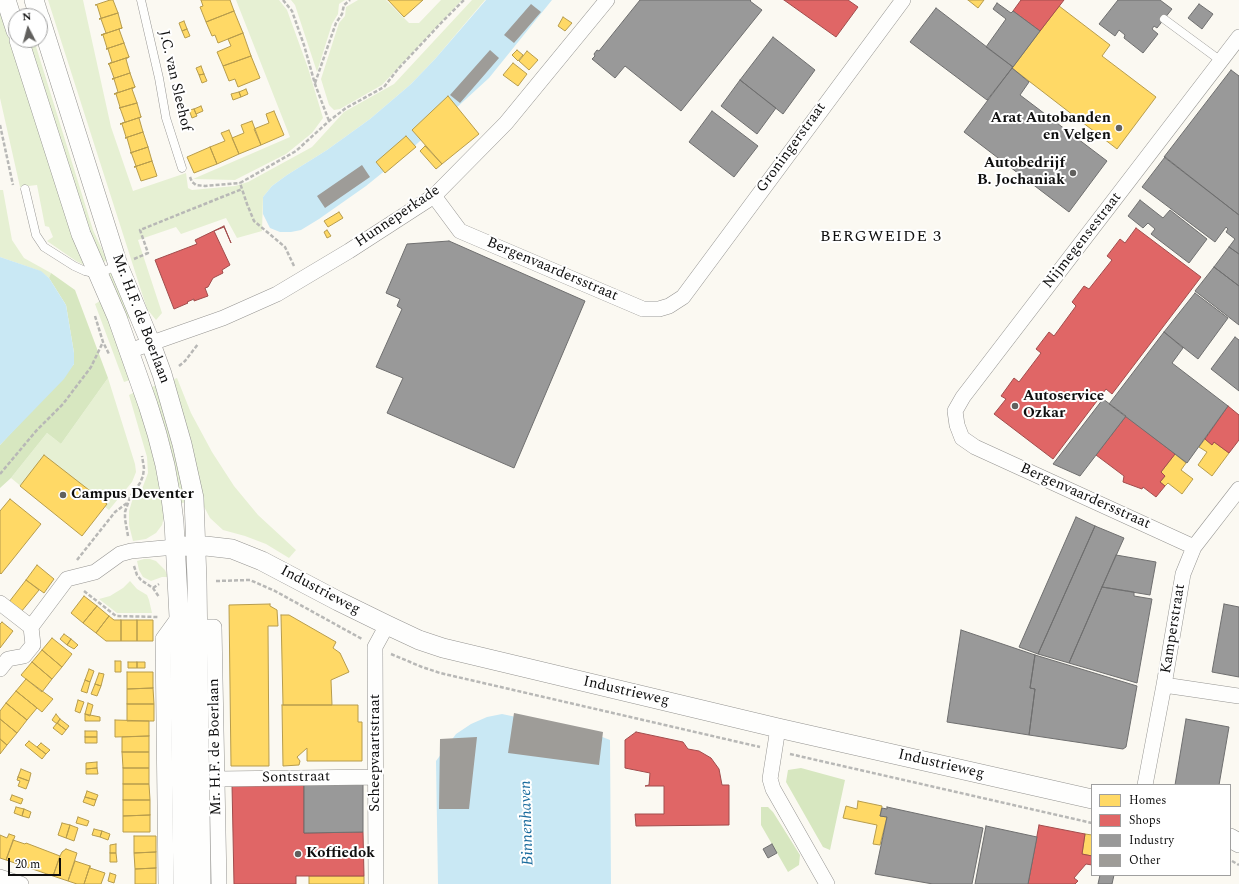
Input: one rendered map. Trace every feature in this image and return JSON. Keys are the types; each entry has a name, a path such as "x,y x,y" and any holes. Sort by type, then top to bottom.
{"street":[{"name":"Hunneperkade","path":"128,351 223,318 277,294 349,251 434,196 506,123 607,0"},
{"name":"Groningerstraat","path":"683,297 903,0"},
{"name":"Nijmegensestraat","path":"974,447 962,438 957,425 955,411 962,397 1239,37"},
{"name":"Mr. H.F. de Boerlaan","path":"48,42 118,265 151,344 164,380 182,444 194,498 197,545 201,884"},
{"name":"Mr. H.F. de Boerlaan","path":"22,48 81,234 116,317 148,405 161,450 171,498 175,547 171,617 183,884"},
{"name":"Bergenvaardersstraat","path":"434,196 460,231 643,308 650,310 663,308 675,303 683,297"},
{"name":"Bergenvaardersstraat","path":"974,447 1194,547"},
{"name":"Kamperstraat","path":"1145,784 1183,574 1194,547 1239,488"},
{"name":"Industrieweg","path":"175,547 197,545 232,549 262,561 387,625 419,640 443,648 778,728 1091,799"},
{"path":"30,627 73,577 95,572 120,554 131,551 175,547"},
{"path":"0,603 30,627 33,645 24,656 8,659 0,668"},
{"path":"166,884 163,639 171,617"},
{"name":"Scheepvaartstraat","path":"376,884 375,647 387,625"},
{"name":"Mr. H.F. de Boerlaan","path":"198,627 214,627 219,884"},
{"path":"1164,685 1239,696"},
{"path":"778,728 770,779 771,784 827,884"},
{"name":"Sontstraat","path":"217,779 376,776"},
{"path":"0,877 21,884"}],"lane":[{"name":"J.C. van Sleehof","path":"141,0 159,78 166,118 182,168"},
{"path":"1164,19 1221,61"},
{"name":"Mr. H.F. de Boerlaan","path":"26,189 36,235 44,247 74,266 85,271 98,274"},
{"path":"98,274 118,265"}],"path":[{"path":"283,0 292,11 304,45 315,84 329,121"},
{"path":"315,84 336,23 342,14 344,5 350,0"},
{"path":"182,168 187,172 192,182 196,185 205,186 240,183 296,151 329,121 346,108 384,87 404,63 464,0"},
{"path":"240,183 254,221 285,247 301,279"},
{"path":"118,265 148,253 140,230 242,189"},
{"path":"0,474 40,427 63,404 91,367 103,342 110,356"},
{"path":"141,452 144,468 140,483 128,502 115,512 77,559 73,577 116,616 171,617 163,639"},
{"path":"128,502 125,518 137,574 141,580 153,588 160,599"}],"green space":[{"path":"0,0 8,24 8,48 16,48 90,268 76,261 47,241 53,237 49,227 45,226 37,185 20,187 0,98"},
{"path":"48,0 83,0 111,127 133,191 186,173 188,188 192,190 235,186 248,182 312,147 344,112 394,84 472,0 485,0 435,59 411,84 370,119 327,150 272,186 263,197 262,231 237,238 226,218 181,234 176,227 138,240 162,313 156,320 147,309"},
{"path":"236,0 279,0 287,10 308,68 323,118 312,133 286,154 235,180 193,179 290,137"},
{"path":"291,0 345,0 339,4 338,14 332,24 317,72 295,5"},
{"path":"358,0 386,0 409,23 419,23 441,0 462,0 382,85 340,109 334,110 329,105 321,79 339,23 345,16 346,7"},
{"path":"27,48 36,48 93,230 107,260 99,265"},
{"path":"0,190 3,190 12,240 24,258 51,273 49,278 40,271 0,257"},
{"path":"112,270 131,317 123,321 103,274"},
{"path":"51,273 75,290 108,378 61,444 47,433 11,478 0,488 0,445 74,364 74,353 66,305 49,278"},
{"path":"105,298 130,380 124,382 95,304"},
{"path":"108,378 135,464 136,472 132,482 109,510 56,469 34,497 11,478 47,433 61,444"},
{"path":"177,378 191,413 212,452 234,486 258,515 296,550 289,558 266,544 223,530 210,518 201,501 169,381"},
{"path":"161,384 190,502 181,503 168,437 151,387"},
{"path":"135,392 155,461 165,513 162,525 156,533 146,539 133,541 129,525 129,511 133,498 142,489 148,473 147,457 129,395"},
{"path":"144,559 156,561 165,570 168,577 162,577 151,581 143,577 139,570 137,561"},
{"path":"130,581 137,589 147,595 152,613 117,613 99,599 110,596 123,588"},
{"path":"801,768 845,780 830,850 823,847 786,782 788,770"},
{"path":"761,807 768,807 773,812 800,855 799,865 788,872 761,825"}],"water":[{"path":"486,0 552,0 489,78 408,152 366,186 301,230 280,232 270,228 263,214 263,197 272,186 327,150 370,119 411,84 435,59"},
{"path":"0,257 41,271 49,278 66,305 74,353 74,364 64,379 0,445"},
{"name":"Binnenhaven","path":"502,714 592,733 610,740 611,884 438,884 436,761 456,734 471,724 487,717"}],"building: Homes":[{"path":"113,0 118,13 99,19 101,18 97,5 95,5"},
{"path":"201,0 230,0 234,11 206,22 200,7 203,6"},
{"path":"388,0 423,0 404,17"},
{"path":"968,0 984,0 978,8"},
{"path":"1059,6 1110,45 1102,56 1156,97 1117,149 1012,68"},
{"path":"234,11 243,33 218,43 215,35 212,36 206,22"},
{"path":"118,13 122,28 101,35 106,33 101,19 99,19"},
{"path":"563,17 572,23 565,31 558,26"},
{"path":"184,21 187,29 182,31 179,23"},
{"path":"119,29 124,43 106,49 103,35 101,35"},
{"path":"187,29 190,36 185,38 182,31"},
{"path":"243,33 251,56 223,66 217,52 231,46 228,39"},
{"path":"124,43 129,57 108,64 112,62 108,49 106,49"},
{"path":"517,50 523,55 518,61 512,55"},
{"path":"527,51 538,60 529,70 519,61"},
{"path":"251,56 260,78 238,87 235,79 229,81 223,66"},
{"path":"129,57 126,59 130,73 112,79 114,78 108,64"},
{"path":"513,63 527,74 518,86 503,75"},
{"path":"201,66 204,74 199,75 196,68"},
{"path":"130,73 135,87 114,94 118,92 114,79 112,79"},
{"path":"204,74 207,81 202,83 199,75"},
{"path":"135,87 132,89 137,103 119,108 116,94 114,94"},
{"path":"246,89 248,94 241,97 239,92"},
{"path":"239,92 241,97 233,100 231,94"},
{"path":"448,96 479,134 442,164 412,130"},
{"path":"137,103 141,117 120,124 125,122 119,108"},
{"path":"201,106 203,111 196,114 194,109"},
{"path":"194,109 197,116 192,118 189,110"},
{"path":"274,111 284,135 261,145 254,129 269,123 266,114"},
{"path":"141,117 139,118 143,132 125,138 122,124 120,124"},
{"path":"252,121 261,145 239,154 232,138 244,133 241,125"},
{"path":"229,130 239,154 217,164 210,147 225,141 221,133"},
{"path":"143,132 148,147 130,153 127,138 125,138"},
{"path":"406,136 416,147 385,173 376,162"},
{"path":"425,146 442,164 436,169 420,151"},
{"path":"148,147 152,161 134,167 136,166 131,153"},
{"path":"210,147 217,164 194,173 187,157"},
{"path":"152,161 157,176 141,181 136,167 134,167"},
{"path":"339,212 343,218 328,227 324,221"},
{"path":"327,230 331,236 327,238 324,232"},
{"path":"1205,439 1212,445 1214,442 1229,453 1212,476 1198,465 1207,452 1199,447"},
{"path":"1175,454 1186,463 1181,470 1193,479 1182,494 1168,483 1165,486 1160,482 1165,476 1161,472"},
{"name":"Campus Deventer","path":"44,455 107,504 82,536 20,486"},
{"path":"10,499 41,524 1,574 0,511"},
{"path":"37,565 54,579 44,593 26,580"},
{"path":"26,580 39,590 21,612 9,602"},
{"path":"84,596 97,606 83,623 71,613"},
{"path":"270,604 270,606 277,610 278,626 268,626 269,766 231,766 229,605"},
{"path":"97,606 109,616 96,633 83,623"},
{"path":"281,615 289,615 336,642 333,648 340,653 349,672 331,680 332,705 283,705"},
{"path":"109,616 114,620 121,620 121,641 106,641 96,633"},
{"path":"121,620 137,620 137,641 121,641"},
{"path":"137,620 153,620 153,641 137,641"},
{"path":"2,622 13,631 0,648 0,624"},
{"path":"64,634 71,639 67,645 60,639"},
{"path":"52,638 72,654 62,667 42,650"},
{"path":"71,639 78,645 74,649 67,645"},
{"path":"42,650 62,667 52,679 32,662"},
{"path":"115,661 121,661 121,672 115,672"},
{"path":"32,662 52,679 42,692 21,675"},
{"path":"128,662 137,662 137,668 128,668"},
{"path":"137,662 145,662 145,668 137,668"},
{"path":"89,669 94,671 90,682 85,680"},
{"path":"127,672 153,672 153,688 127,689"},
{"path":"99,673 104,674 101,686 95,684"},
{"path":"26,679 53,699 42,712 16,691"},
{"path":"85,680 90,682 87,693 81,691"},
{"path":"95,684 101,686 97,696 91,694"},
{"path":"153,688 154,704 127,704 127,689"},
{"path":"16,691 37,708 27,720 6,703"},
{"path":"78,700 84,702 80,713 75,711"},
{"path":"6,703 27,720 17,733 0,719 0,711"},
{"path":"88,703 93,705 90,716 85,714"},
{"path":"127,704 154,704 154,721 127,721"},
{"path":"282,705 358,705 358,722 362,722 362,761 307,761 307,748 297,757 300,761 299,765 283,766"},
{"path":"56,714 60,719 57,724 52,720"},
{"path":"85,714 100,717 100,721 85,721"},
{"path":"0,719 17,733 7,745 0,739"},
{"path":"60,719 69,726 66,730 57,723"},
{"path":"115,720 149,721 149,736 115,737"},
{"path":"57,723 66,730 62,735 53,728"},
{"path":"85,731 97,731 97,737 85,737"},
{"path":"149,736 149,752 122,752 122,737"},
{"path":"85,737 97,737 97,743 85,743"},
{"path":"0,739 7,745 0,754"},
{"path":"29,741 46,754 42,759 25,745"},
{"path":"41,743 50,750 46,754 37,747"},
{"path":"122,752 149,752 149,768 123,768"},
{"path":"97,762 97,768 86,769 86,763"},
{"path":"97,768 98,774 86,774 86,769"},
{"path":"123,768 149,768 149,784 123,784"},
{"path":"21,769 31,773 29,781 18,777"},
{"path":"18,777 29,781 26,789 18,786 20,781 17,780"},
{"path":"123,784 149,784 150,800 123,800"},
{"path":"87,791 98,795 96,800 85,797"},
{"path":"12,795 23,799 21,804 10,800"},
{"path":"85,797 96,800 94,806 83,802"},
{"path":"123,800 150,800 150,815 123,816"},
{"path":"858,801 882,806 880,816 887,817 880,845 873,844 877,825 843,818 846,806 857,809"},
{"path":"16,807 24,809 22,816 14,813"},
{"path":"24,809 31,812 29,818 22,816"},
{"path":"150,815 150,832 123,832 123,816"},
{"path":"78,817 89,821 87,826 76,823"},
{"path":"62,823 70,825 66,838 58,835"},
{"path":"70,825 78,828 74,841 66,838"},
{"path":"94,829 102,831 100,837 92,835"},
{"path":"102,831 110,834 108,840 100,837"},
{"path":"9,834 15,836 6,860 0,858 0,835 7,838"},
{"path":"1085,834 1091,835 1091,856 1082,854"},
{"path":"134,836 156,836 156,852 134,853"},
{"path":"13,840 26,843 60,856 53,876 6,860"},
{"path":"116,844 116,853 110,853 110,845"},
{"path":"66,849 77,853 68,881 53,876 60,856"},
{"path":"156,852 156,868 135,869 134,853"},
{"path":"110,853 116,853 117,862 110,862"},
{"path":"75,861 90,866 84,884 77,884 68,881"},
{"path":"90,866 90,868 105,873 101,884 84,884"},
{"path":"156,868 156,884 135,884 135,869"},
{"path":"110,873 116,875 114,883 108,881"},
{"path":"309,876 364,876 364,884 309,884"}],"building: Shops":[{"path":"784,0 848,0 858,7 836,37"},
{"path":"1021,0 1064,0 1040,31 1013,11"},
{"path":"224,226 231,243 224,227 214,231 230,265 222,270 223,273 213,278 208,287 205,288 208,296 194,301 194,299 174,309 155,260 197,244 195,240"},
{"path":"1136,228 1201,277 1112,394 1106,389 1053,459 994,414 1006,399 1001,396 1014,378 1019,382 1041,353 1036,349 1049,332 1054,336 1076,306 1072,302 1084,286 1089,289 1112,260 1107,256 1120,239 1125,243"},
{"path":"1228,406 1239,415 1239,440 1229,453 1214,442 1212,445 1205,439"},
{"path":"1126,416 1175,454 1161,472 1165,476 1160,482 1165,486 1156,497 1143,487 1142,489 1123,482 1124,476 1096,455"},
{"path":"636,732 683,742 688,749 699,751 711,758 719,769 722,785 729,785 729,825 636,826 635,814 664,814 664,786 645,786 649,785 650,773 625,768 625,740"},
{"name":"Koffiedok","path":"232,784 304,784 304,833 363,832 364,876 296,876 296,884 234,884"},
{"path":"1039,825 1085,834 1082,854 1091,856 1091,865 1086,864 1074,878 1078,881 1075,884 1028,884"}],"building: Industry":[{"path":"640,0 751,0 750,1 762,10 681,111 625,66 615,78 592,59 597,50 599,51"},
{"path":"1118,0 1160,0 1172,9 1157,28 1154,26 1152,29 1158,34 1143,53 1124,38 1125,35 1119,30 1115,36 1099,24"},
{"path":"997,3 1011,13 1013,11 1040,31 1013,67 986,47 1006,19 993,9"},
{"path":"1199,4 1213,14 1202,29 1188,18"},
{"path":"936,8 1013,67 987,100 910,42"},
{"path":"773,37 815,70 783,114 740,80"},
{"path":"1012,68 1029,82 1020,95 1107,161 1069,212 964,132"},
{"path":"1231,70 1239,76 1239,215 1164,157"},
{"path":"740,80 776,108 757,134 721,106"},
{"path":"712,111 758,146 734,177 689,142"},
{"path":"1165,157 1239,215 1239,254 1229,247 1235,239 1226,232 1228,229 1226,227 1215,242 1142,187"},
{"path":"1140,200 1163,218 1170,210 1207,239 1189,263 1151,234 1155,229 1148,223 1143,228 1128,216"},
{"path":"449,241 585,301 514,468 387,413 403,378 376,367 402,309 397,306 400,299 386,293 407,244"},
{"path":"1229,247 1239,254 1239,286 1214,267"},
{"path":"1214,267 1239,286 1239,325 1195,291"},
{"path":"1195,293 1228,318 1198,359 1164,332"},
{"path":"1164,332 1183,348 1172,363 1228,406 1187,463 1109,404"},
{"path":"1235,337 1239,340 1239,391 1211,369"},
{"path":"1103,399 1126,416 1080,476 1053,464"},
{"path":"1076,517 1095,526 1038,654 1019,647"},
{"path":"1095,526 1124,538 1069,663 1038,654"},
{"path":"1116,555 1156,562 1150,595 1102,587"},
{"path":"1102,587 1134,592 1134,596 1152,599 1137,683 1069,663"},
{"path":"1224,604 1239,607 1239,677 1212,672"},
{"path":"961,630 1035,655 1030,688 1035,689 1029,735 947,722"},
{"path":"1035,655 1137,686 1126,747 1123,749 1029,735 1035,689 1030,688"},
{"path":"1186,719 1229,727 1219,784 1175,784"},
{"path":"363,783 363,832 304,833 304,784"},
{"path":"887,807 983,828 972,884 933,884 875,874 887,817 880,816 882,808 887,809"},
{"path":"986,826 1037,837 1028,884 975,884"},
{"path":"772,844 777,853 768,858 763,849"},
{"path":"1100,876 1114,876 1112,884 1098,884"}],"building: Other":[{"path":"531,4 541,12 514,43 504,35"},
{"path":"490,50 499,58 460,103 450,95"},
{"path":"362,165 370,177 325,208 317,196"},
{"path":"514,713 603,732 599,765 508,753"},
{"path":"477,737 469,809 439,809 440,739"}],"place":[{"name":"Arat Autobanden en Velgen","path":"1119,128"},
{"name":"Autobedrijf B. Jochaniak","path":"1073,173"},
{"name":"Autoservice Ozkar","path":"1015,406"},
{"name":"Campus Deventer","path":"63,495"},
{"name":"Koffiedok","path":"298,854"}],"district":[{"name":"BERGWEIDE 3","path":"881,238"}]}
